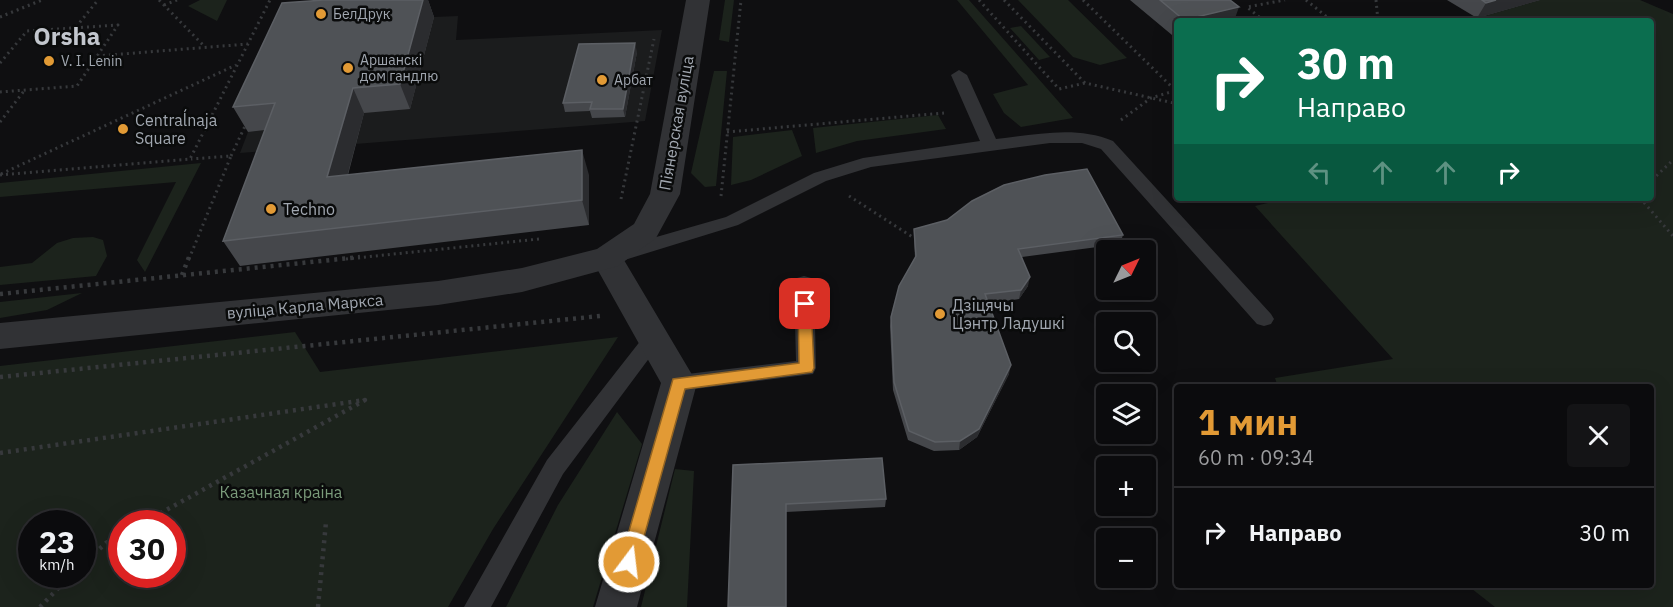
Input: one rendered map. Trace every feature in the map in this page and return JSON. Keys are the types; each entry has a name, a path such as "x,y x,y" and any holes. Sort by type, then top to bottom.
{"street":[{"name":"Піянерская вуліца","path":"607,258 645,231 665,194 698,0"},
{"path":"607,258 679,384 616,607"},
{"name":"вуліца Карла Маркса","path":"0,336 438,293 522,280 607,258"}],"lane":[{"path":"959,75 990,145"},
{"path":"607,258 732,221 820,177 868,162 990,145 1078,136 1096,138 1107,145 1264,319"},
{"path":"679,384 806,368 804,283"},
{"path":"477,607 555,467 645,326"}],"path":[{"path":"0,17 42,0"},
{"path":"76,28 98,0"},
{"path":"159,0 205,47"},
{"path":"164,5 177,0"},
{"path":"190,159 270,0"},
{"path":"718,225 741,0"},
{"path":"979,0 1059,89 1085,83 1174,103"},
{"path":"1004,0 1085,83"},
{"path":"1083,0 1174,88"},
{"path":"1260,18 1247,7 1285,0"},
{"path":"1306,0 1328,18"},
{"path":"1376,0 1378,18"},
{"path":"0,62 27,31 118,25 77,86 0,92"},
{"path":"619,209 655,35"},
{"path":"96,56 248,44"},
{"path":"0,175 238,64"},
{"path":"0,122 24,90"},
{"path":"1096,138 1151,98 1174,91"},
{"path":"727,132 974,110"},
{"path":"182,275 248,118"},
{"path":"0,175 231,156"},
{"path":"1654,178 1673,160"},
{"path":"820,177 914,238"},
{"path":"1643,201 1673,236"},
{"path":"0,294 548,238"},
{"path":"0,376 645,326"},
{"path":"0,453 365,400 166,510"},
{"path":"318,607 326,522"},
{"path":"96,552 108,542"},
{"path":"40,607 58,588"}],"shaded area":[{"path":"458,16 456,40 662,30 645,121 240,153 248,132 434,17"}],"green space":[{"path":"200,0 227,0 217,21 188,6"},
{"path":"725,0 734,0 729,42 719,40"},
{"path":"957,0 969,0 1073,118 1021,127 1004,113 993,94 1028,85"},
{"path":"1018,0 1068,0 1127,58 1100,65 1073,57"},
{"path":"1540,0 1640,0 1673,14 1673,607 1495,607 1471,588 1654,588 1654,384 1277,384 1275,378 1393,359 1255,206 1276,201 1654,201 1654,18 1477,18"},
{"path":"1021,26 1050,57 1039,60 1010,28"},
{"path":"714,71 727,71 716,186 705,187 691,173"},
{"path":"938,115 946,129 857,141 816,153 813,128"},
{"path":"792,130 802,156 751,180 731,185 733,137"},
{"path":"201,163 145,272 137,260 176,182 0,197 0,183"},
{"path":"93,237 103,240 107,256 96,276 0,285 0,267 32,263 57,243 73,238"},
{"path":"82,293 47,310 0,318 0,302"},
{"name":"Казачная краіна","path":"295,332 320,372 618,337 493,529 448,607 0,607 0,366"},
{"path":"617,412 642,444 593,607 506,607 558,505"},
{"path":"675,469 694,471 687,607 641,607"}],"building":[{"path":"324,0 423,0 400,84 353,88 327,177 582,150 582,200 223,241 275,103 233,107 282,3"},
{"path":"1160,0 1230,0 1239,7 1192,18 1182,18"},
{"name":"Арбат","path":"635,43 623,109 590,109 592,102 563,103 579,44"},
{"name":"Дзіцячы Цэнтр Ладушкі","path":"1087,169 1123,235 1018,249 1030,277 1021,290 985,294 1011,365 979,429 960,441 935,442 909,431 894,382 891,317 899,286 916,256 914,229 947,220 972,201 1004,185 1045,175"},
{"path":"882,458 886,499 786,504 786,607 728,607 733,465"}],"place":[{"name":"БелДрук","path":"321,14"},
{"name":"V. I. Lenin","path":"49,61"},
{"name":"Аршанскі дом гандлю","path":"348,68"},
{"name":"Арбат","path":"602,80"},
{"name":"Centraĺnaja Square","path":"123,129"},
{"name":"Techno","path":"271,209"},
{"name":"Дзіцячы Цэнтр Ладушкі","path":"940,314"}],"district":[{"name":"Orsha","path":"67,36"}],"route":[{"path":"629,562 679,384 806,368 805,304"}]}
